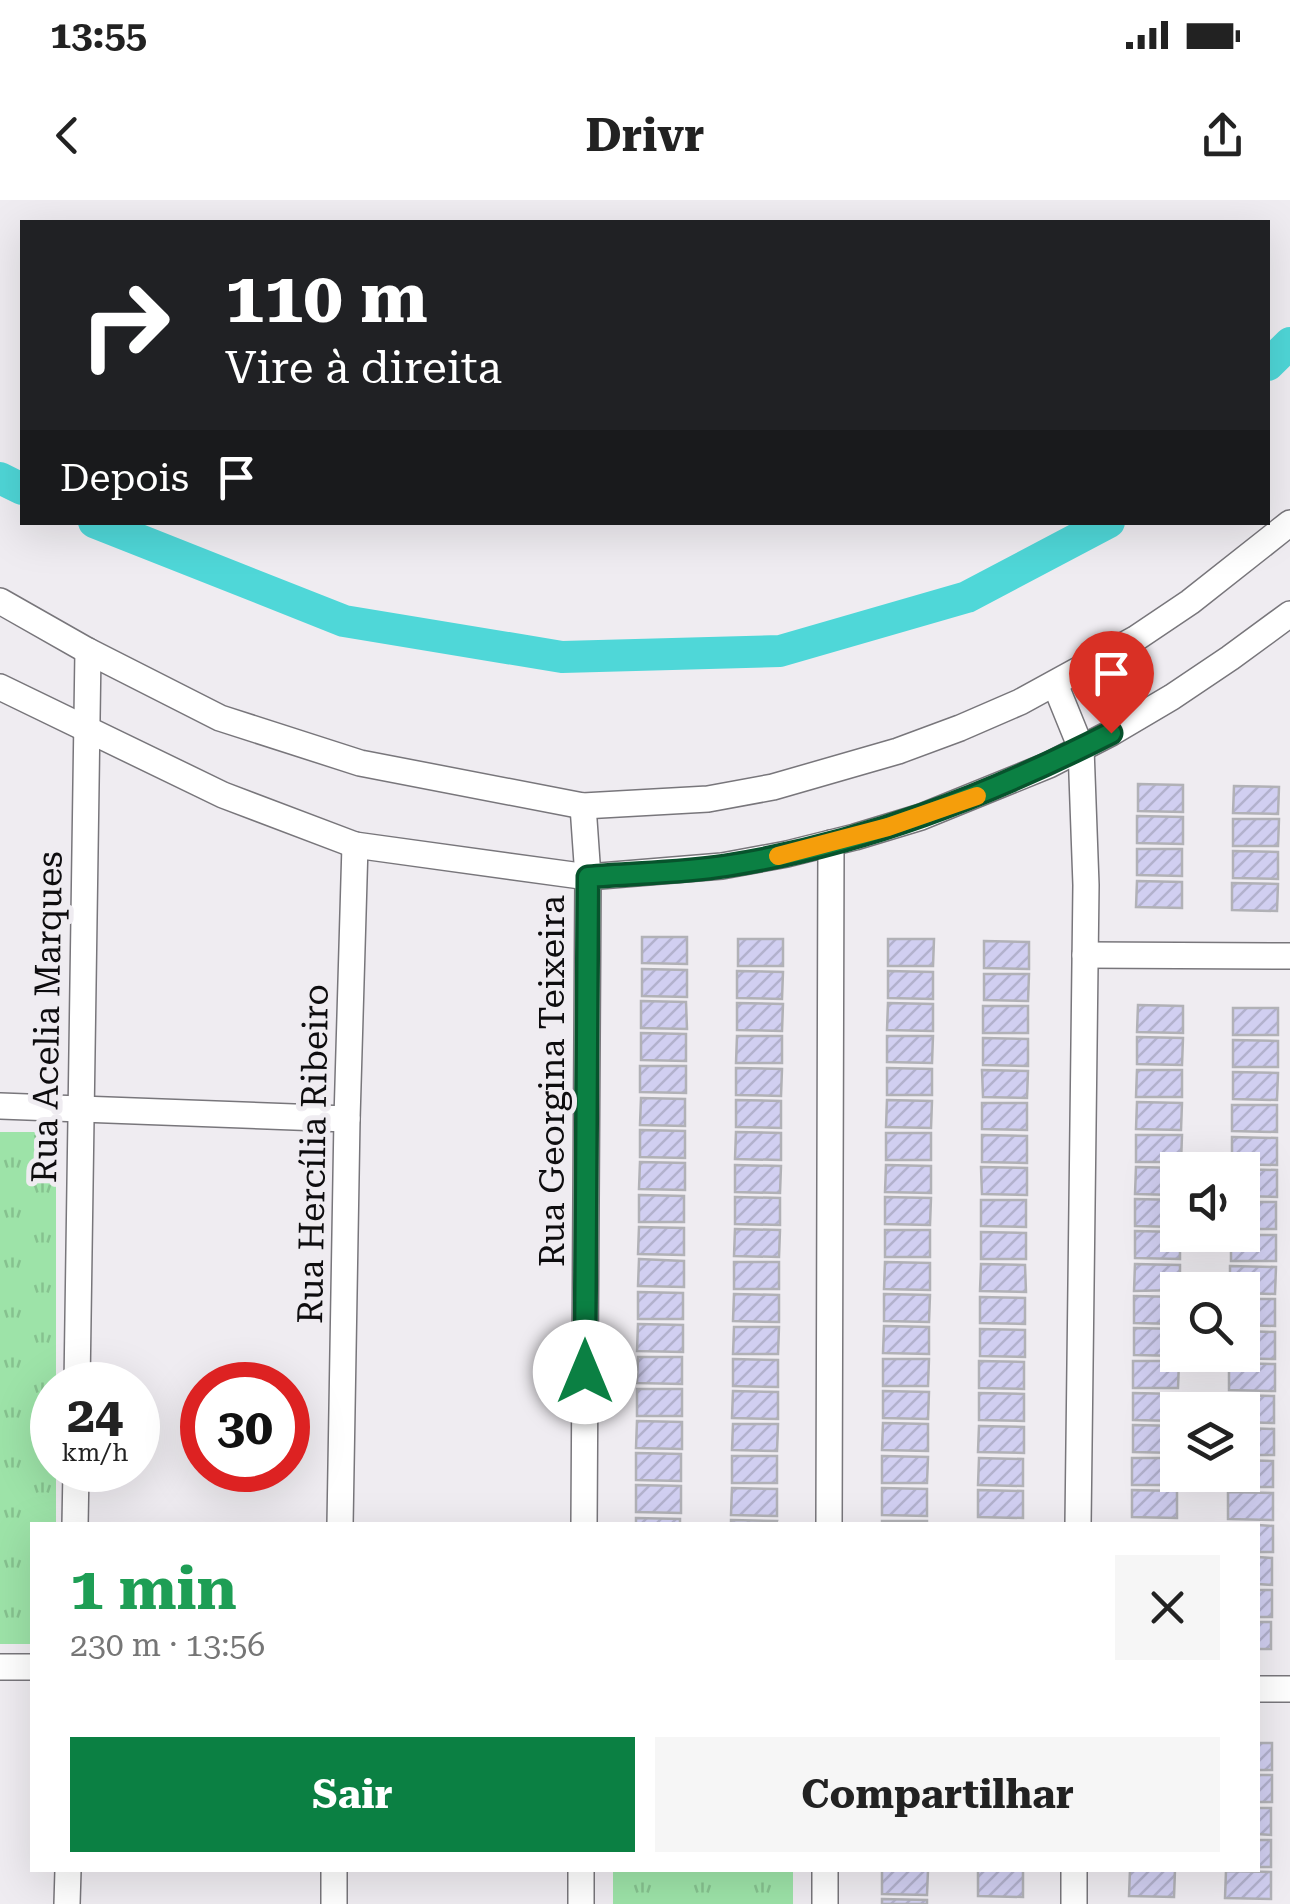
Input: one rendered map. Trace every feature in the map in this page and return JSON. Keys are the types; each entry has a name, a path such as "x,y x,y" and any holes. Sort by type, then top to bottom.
{"street":[{"path":"0,601 220,718 360,763 583,806 708,798 772,786 836,770 960,728 1055,684 1136,639 1290,523"},
{"path":"0,686 223,794 356,845 588,877 722,866 831,843 921,817 1081,748 1172,697 1290,614"},
{"name":"Rua Acelia Marques","path":"77,1362 88,650"},
{"path":"1055,684 1081,748 1086,885 1078,1522"},
{"name":"Rua Georgina Teixeira","path":"583,806 588,877 584,1522"},
{"path":"829,1522 831,843"},
{"name":"Rua Hercília Ribeiro","path":"340,1522 356,845"},
{"path":"1085,955 1290,956"},
{"path":"0,1106 347,1119"},
{"path":"75,1522 76,1492"},
{"path":"0,1667 30,1667"},
{"path":"1260,1689 1290,1690"},
{"path":"67,1904 68,1872"},
{"path":"334,1872 334,1904"},
{"path":"580,1904 581,1872"},
{"path":"825,1904 826,1872"},
{"path":"1074,1872 1074,1904"}],"green space":[{"path":"0,1132 56,1132 56,1362 30,1362 30,1492 56,1492 56,1522 30,1522 30,1644 0,1644"},
{"path":"613,1872 793,1872 793,1904 613,1904"}],"building":[{"path":"1138,784 1183,785 1183,812 1138,811"},
{"path":"1234,786 1279,787 1278,814 1233,813"},
{"path":"1137,816 1183,817 1183,844 1137,843"},
{"path":"1233,819 1279,819 1278,846 1233,846"},
{"path":"1137,849 1182,849 1182,876 1137,875"},
{"path":"1233,851 1278,852 1278,879 1233,878"},
{"path":"1137,881 1182,882 1182,908 1136,907"},
{"path":"1232,883 1278,884 1277,911 1232,910"},
{"path":"642,937 687,937 687,964 642,963"},
{"path":"738,939 783,939 783,966 738,966"},
{"path":"888,939 934,939 933,966 888,966"},
{"path":"984,941 1029,942 1029,969 984,968"},
{"path":"642,969 687,970 687,997 642,996"},
{"path":"737,971 783,972 782,999 737,998"},
{"path":"888,971 933,972 933,999 888,998"},
{"path":"984,974 1029,974 1028,1001 984,1000"},
{"path":"641,1001 686,1002 687,1029 641,1028"},
{"path":"737,1003 783,1004 782,1031 737,1030"},
{"path":"888,1003 933,1004 933,1031 887,1030"},
{"path":"1138,1005 1183,1006 1183,1033 1137,1032"},
{"path":"983,1006 1028,1006 1028,1033 983,1033"},
{"path":"1233,1008 1278,1008 1278,1035 1233,1035"},
{"path":"641,1033 686,1034 686,1061 641,1060"},
{"path":"737,1036 782,1036 782,1063 736,1063"},
{"path":"887,1036 933,1036 932,1063 887,1062"},
{"path":"1137,1037 1183,1038 1182,1065 1137,1064"},
{"path":"983,1038 1028,1039 1028,1066 983,1065"},
{"path":"1233,1040 1278,1041 1278,1067 1233,1067"},
{"path":"640,1066 686,1066 686,1093 640,1092"},
{"path":"736,1068 782,1069 781,1096 736,1095"},
{"path":"887,1068 932,1069 932,1095 887,1095"},
{"path":"982,1070 1028,1071 1027,1098 983,1097"},
{"path":"1137,1070 1182,1070 1182,1097 1136,1097"},
{"path":"1233,1072 1278,1073 1277,1100 1233,1099"},
{"path":"641,1098 685,1099 685,1126 640,1125"},
{"path":"736,1100 781,1101 781,1128 736,1127"},
{"path":"887,1100 932,1101 931,1128 886,1127"},
{"path":"1137,1102 1182,1103 1181,1130 1136,1129"},
{"path":"982,1103 1027,1103 1027,1130 982,1129"},
{"path":"1232,1105 1277,1105 1277,1132 1232,1131"},
{"path":"640,1130 685,1131 685,1158 640,1157"},
{"path":"736,1132 781,1133 781,1160 735,1159"},
{"path":"886,1133 931,1133 931,1160 886,1160"},
{"path":"982,1135 1027,1136 1027,1163 982,1162"},
{"path":"1136,1135 1182,1135 1181,1152 1160,1152 1160,1162 1136,1162"},
{"path":"1232,1137 1277,1138 1277,1165 1260,1165 1260,1152 1232,1152"},
{"path":"640,1162 685,1163 685,1190 639,1189"},
{"path":"735,1165 781,1166 780,1193 735,1192"},
{"path":"886,1165 931,1166 931,1193 885,1192"},
{"path":"981,1167 1027,1168 1027,1195 982,1194"},
{"path":"1136,1167 1160,1168 1160,1195 1135,1194"},
{"path":"1260,1170 1277,1170 1277,1197 1260,1197"},
{"path":"639,1195 684,1196 684,1222 639,1222"},
{"path":"735,1197 780,1198 780,1225 735,1224"},
{"path":"885,1197 931,1198 930,1225 885,1224"},
{"path":"1135,1199 1160,1200 1160,1227 1135,1226"},
{"path":"981,1200 1026,1200 1026,1227 981,1226"},
{"path":"1260,1202 1276,1202 1276,1229 1260,1229"},
{"path":"639,1227 684,1228 684,1255 638,1254"},
{"path":"735,1229 780,1230 779,1257 734,1256"},
{"path":"885,1230 930,1230 930,1257 885,1257"},
{"path":"1135,1231 1160,1232 1160,1252 1180,1252 1180,1259 1135,1258"},
{"path":"981,1232 1026,1233 1026,1259 981,1259"},
{"path":"1260,1235 1276,1235 1276,1261 1231,1261 1231,1252 1260,1252"},
{"path":"639,1259 684,1261 684,1287 638,1286"},
{"path":"734,1262 779,1262 779,1289 734,1289"},
{"path":"885,1262 930,1263 930,1290 884,1289"},
{"path":"981,1264 1025,1265 1026,1292 980,1291"},
{"path":"1135,1264 1180,1265 1180,1272 1160,1272 1160,1290 1134,1291"},
{"path":"1230,1266 1276,1267 1275,1294 1260,1294 1260,1272 1230,1272"},
{"path":"638,1292 683,1293 683,1319 638,1319"},
{"path":"734,1294 779,1295 779,1322 733,1321"},
{"path":"884,1294 930,1295 929,1322 884,1321"},
{"path":"1134,1296 1160,1297 1160,1324 1134,1323"},
{"path":"980,1297 1025,1298 1025,1324 980,1323"},
{"path":"1260,1299 1275,1299 1275,1326 1260,1326"},
{"path":"638,1324 683,1325 683,1352 637,1351"},
{"path":"884,1326 929,1327 929,1354 883,1353"},
{"path":"734,1327 779,1327 778,1354 733,1354"},
{"path":"1134,1328 1160,1329 1160,1356 1134,1355"},
{"path":"980,1329 1025,1330 1025,1357 980,1356"},
{"path":"1260,1332 1275,1332 1275,1359 1260,1359"},
{"path":"638,1357 682,1357 682,1384 637,1383"},
{"path":"733,1359 778,1360 778,1387 733,1386"},
{"path":"883,1359 929,1359 928,1386 883,1386"},
{"path":"979,1361 1024,1362 1024,1389 979,1388"},
{"path":"1133,1361 1160,1361 1160,1372 1179,1372 1178,1388 1133,1388"},
{"path":"1260,1364 1275,1364 1275,1391 1229,1390 1229,1372 1260,1372"},
{"path":"637,1389 682,1389 682,1416 637,1416"},
{"path":"733,1391 778,1392 778,1419 732,1418"},
{"path":"883,1391 929,1392 928,1419 883,1418"},
{"path":"979,1393 1024,1394 1024,1421 979,1420"},
{"path":"1133,1393 1160,1394 1160,1421 1133,1420"},
{"path":"1260,1396 1274,1396 1274,1423 1260,1423"},
{"path":"637,1421 682,1422 682,1449 636,1448"},
{"path":"883,1423 928,1424 928,1451 882,1450"},
{"path":"733,1424 778,1424 777,1451 732,1450"},
{"path":"1133,1425 1160,1426 1160,1453 1133,1452"},
{"path":"979,1426 1024,1427 1024,1453 978,1452"},
{"path":"1260,1429 1274,1429 1274,1455 1260,1455"},
{"path":"636,1453 681,1454 681,1481 636,1480"},
{"path":"732,1456 777,1456 777,1483 732,1483"},
{"path":"882,1456 928,1457 927,1483 882,1483"},
{"path":"979,1458 1023,1459 1023,1486 978,1485"},
{"path":"1132,1458 1160,1458 1160,1485 1132,1485"},
{"path":"1260,1461 1273,1461 1273,1487 1260,1487"},
{"path":"636,1485 681,1486 681,1513 636,1512"},
{"path":"732,1488 777,1489 777,1516 731,1515"},
{"path":"882,1488 927,1489 927,1516 882,1515"},
{"path":"978,1490 1023,1491 1023,1518 978,1517"},
{"path":"1132,1490 1177,1492 1177,1518 1132,1517"},
{"path":"1228,1492 1273,1493 1273,1520 1228,1519"},
{"path":"636,1518 680,1519 680,1522 636,1522"},
{"path":"731,1520 777,1521 777,1522"},
{"path":"1260,1525 1273,1526 1273,1552 1260,1552"},
{"path":"1260,1557 1272,1558 1272,1585 1260,1584"},
{"path":"1260,1590 1272,1590 1272,1617 1260,1617"},
{"path":"1260,1622 1271,1622 1271,1649 1260,1649"},
{"path":"1260,1743 1272,1743 1272,1770 1260,1770"},
{"path":"1260,1775 1272,1775 1272,1802 1260,1802"},
{"path":"1260,1808 1271,1808 1271,1835 1260,1834"},
{"path":"1260,1840 1271,1840 1271,1867 1260,1867"},
{"path":"882,1872 928,1872 927,1895 882,1894"},
{"path":"978,1872 1023,1872 1023,1897 978,1896"},
{"path":"1130,1872 1175,1872 1174,1897 1129,1896"},
{"path":"1226,1872 1271,1872 1271,1899 1225,1898"},
{"path":"882,1899 927,1900 927,1904 882,1904"}],"waterway":[{"path":"1270,363 1290,343"},
{"path":"0,478 20,488"},
{"path":"102,525 344,621 562,657 780,651 967,597 1103,525"}],"slow traffic":[{"path":"778,856 888,827 977,796"}],"route":[{"path":"585,1372 588,877 722,866 854,837 986,792 1111,733"}]}
